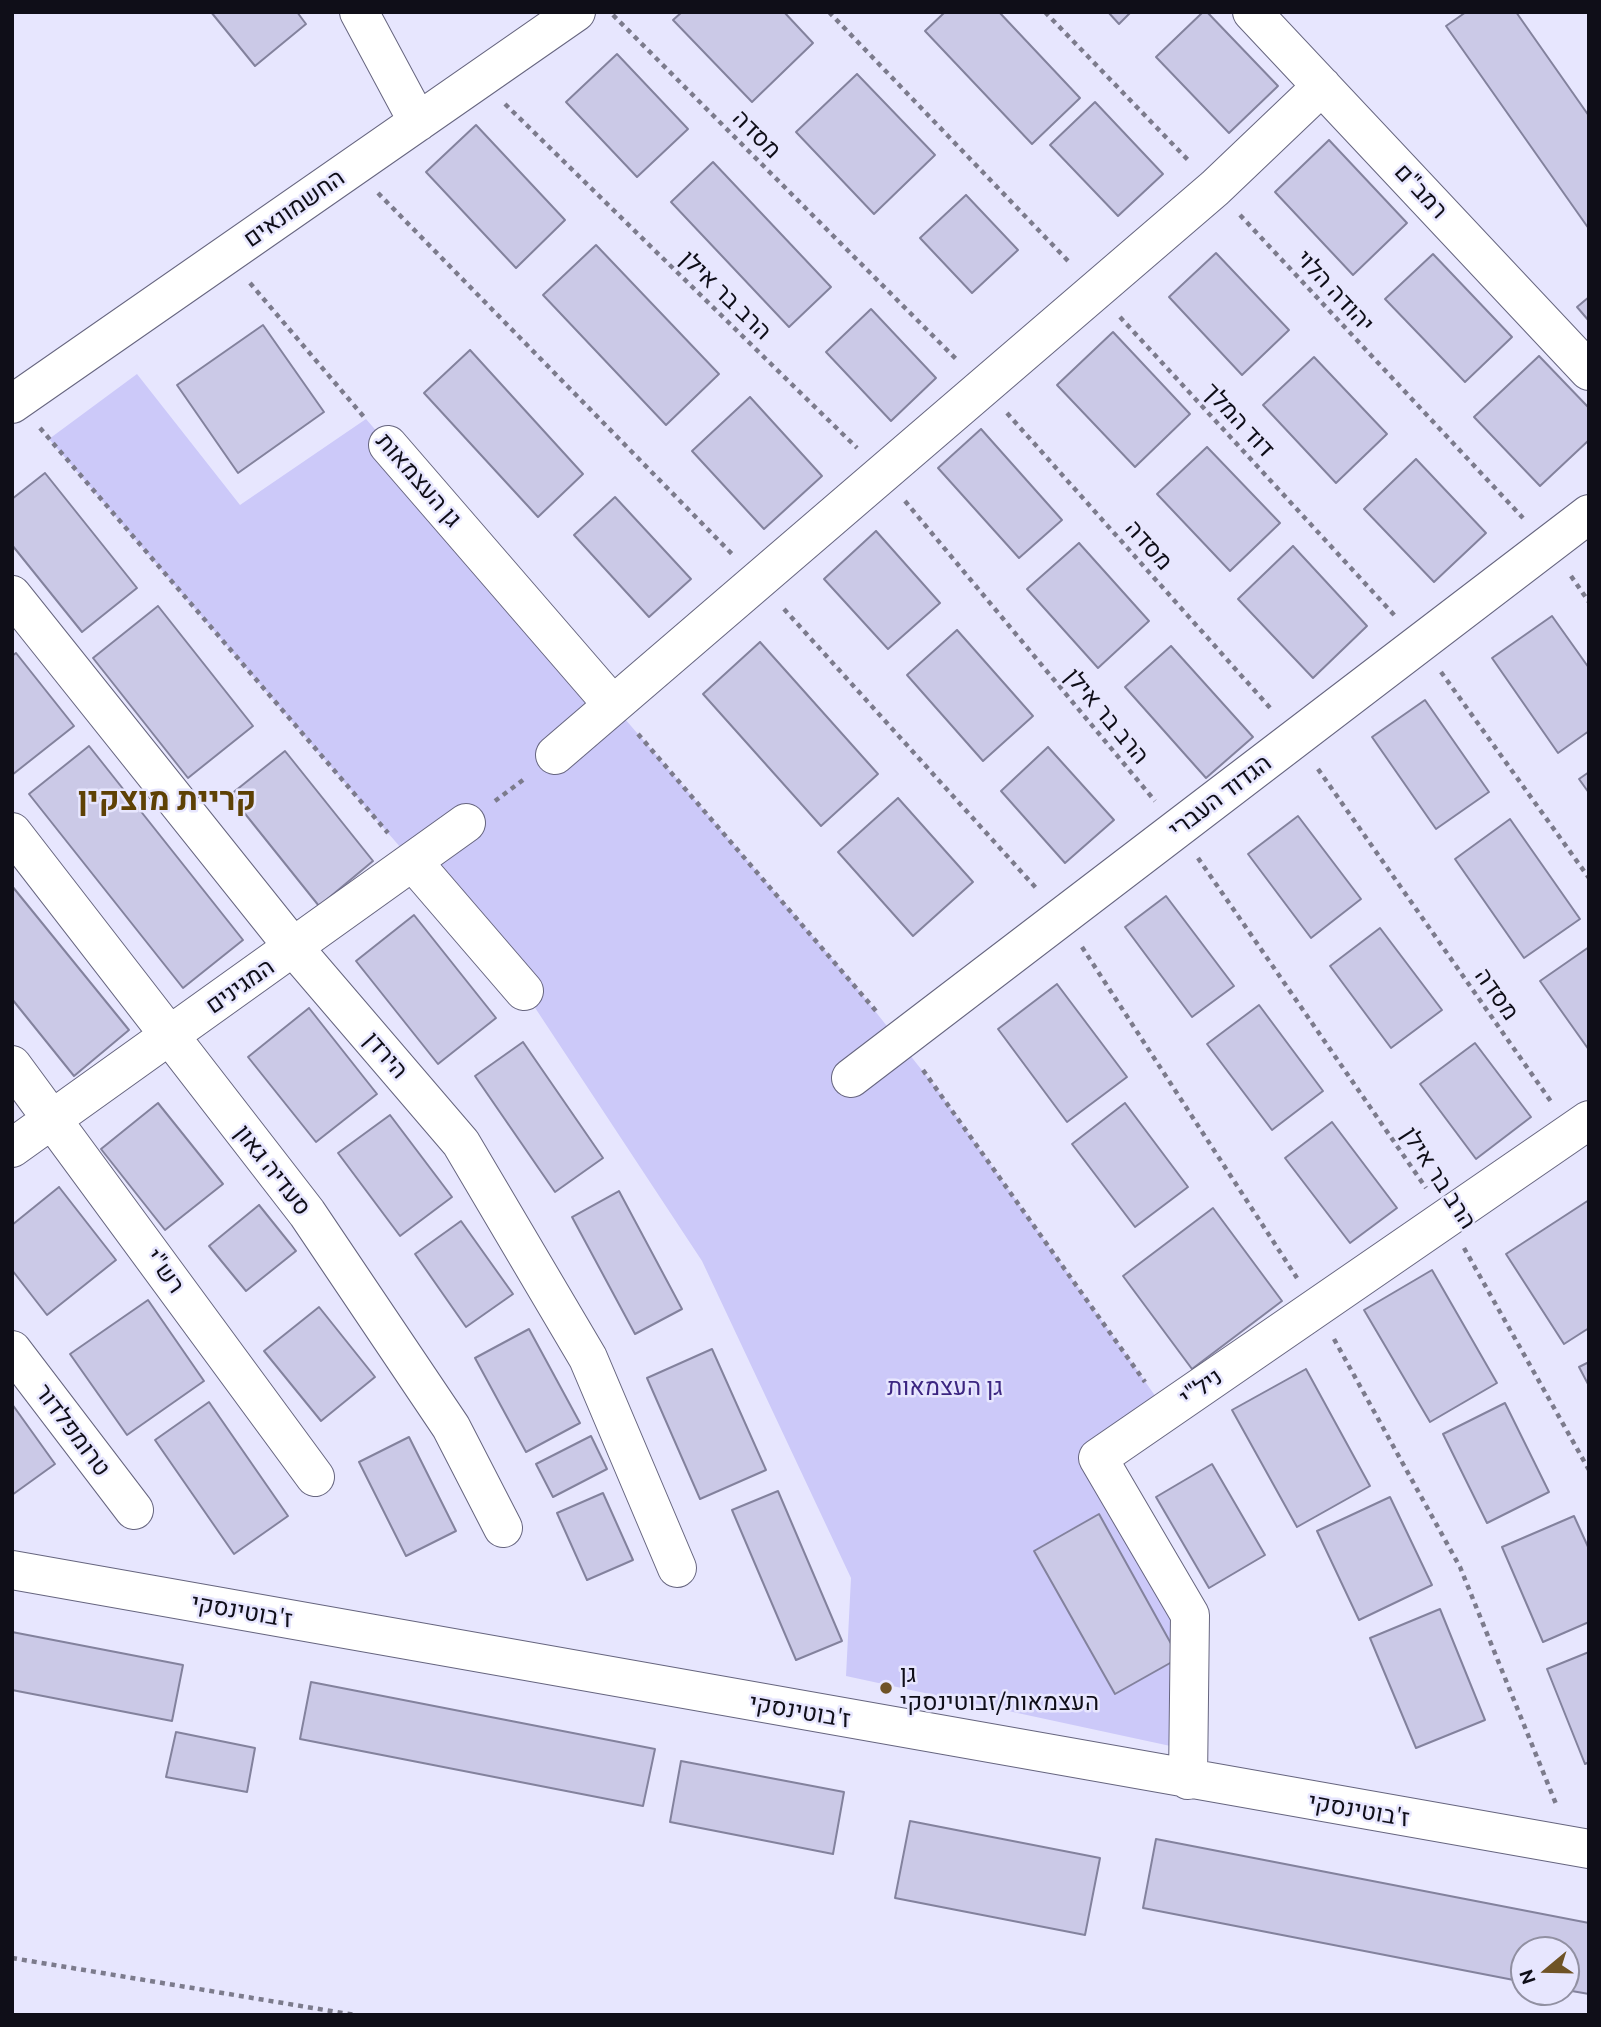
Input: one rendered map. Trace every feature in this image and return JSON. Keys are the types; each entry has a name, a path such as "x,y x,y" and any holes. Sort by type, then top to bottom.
{"street":[{"path":"359,12 418,122"},
{"name":"החשמונאים","path":"14,402 576,12"},
{"name":"רמב\"ם","path":"1252,12 1589,371"},
{"path":"555,755 1215,188 1322,86"},
{"name":"גן העצמאות","path":"388,445 612,704"},
{"name":"הגדוד העברי","path":"850,1078 1589,514"},
{"name":"הירדן","path":"12,595 294,948 461,1143 587,1358 677,1568"},
{"name":"המגינים","path":"12,1148 466,823"},
{"name":"סעדיה גאון","path":"12,832 315,1224 451,1427 503,1528"},
{"path":"413,862 524,991"},
{"name":"רש\"י","path":"12,1065 54,1118 315,1477"},
{"name":"ניל\"י","path":"1188,1780 1190,1615 1098,1458 1580,1126"},
{"name":"טרומפלדור","path":"12,1350 134,1510"},
{"name":"ז'בוטינסקי","path":"12,1570 1589,1849"}],"path":[{"name":"מסדה","path":"610,12 983,386 1297,738 1580,1126"},
{"name":"דוד המלך","path":"829,12 1096,290 1420,643 1589,878"},
{"name":"יהודה הלוי","path":"1045,12 1215,188 1549,545 1589,602"},
{"name":"הרב בר אילן","path":"480,79 882,473 1178,829 1447,1217 1589,1470"},
{"name":"גן העצמאות","path":"226,256 388,445"},
{"path":"14,402 413,862"},
{"path":"466,823 555,755"},
{"path":"12,1958 355,2015"}],"green space":[{"name":"גן העצמאות","path":"137,374 240,505 366,419 852,982 936,1088 1166,1411 1099,1458 1190,1615 1189,1750 846,1676 851,1578 702,1261 524,991 49,439"}],"building":[{"path":"211,12 297,12 306,24 255,66"},
{"path":"682,12 784,12 813,43 752,102 673,20"},
{"path":"945,12 999,12 1080,98 1032,144 925,31"},
{"path":"1108,12 1131,12 1119,24"},
{"path":"1203,12 1207,12 1278,86 1229,133 1156,57"},
{"path":"1466,12 1516,12 1589,116 1589,229 1446,26"},
{"path":"617,54 688,129 637,177 566,102"},
{"path":"857,74 935,155 874,214 796,132"},
{"path":"1095,102 1163,174 1118,216 1050,145"},
{"path":"476,125 565,220 516,268 426,172"},
{"path":"1329,140 1407,223 1353,275 1275,192"},
{"path":"713,162 831,287 789,327 671,202"},
{"path":"966,195 1018,250 972,293 920,238"},
{"path":"596,245 719,374 666,425 543,295"},
{"path":"1216,253 1289,330 1242,375 1169,297"},
{"path":"1433,254 1512,337 1465,382 1385,299"},
{"path":"1589,297 1589,321 1577,307"},
{"path":"871,309 936,378 891,421 826,352"},
{"path":"263,325 324,412 238,473 177,385"},
{"path":"1113,332 1190,414 1135,467 1057,385"},
{"path":"470,350 583,474 538,517 424,393"},
{"path":"1539,356 1589,408 1589,440 1540,486 1474,417"},
{"path":"1314,357 1387,434 1336,483 1263,405"},
{"path":"750,397 822,476 764,529 692,451"},
{"path":"981,429 1062,520 1019,558 938,468"},
{"path":"1207,447 1280,523 1230,571 1157,494"},
{"path":"1416,459 1486,533 1434,582 1364,509"},
{"path":"45,473 137,588 82,632 12,545 12,499"},
{"path":"615,497 691,579 649,617 574,535"},
{"path":"876,531 940,603 888,649 824,579"},
{"path":"1079,543 1149,621 1098,668 1027,589"},
{"path":"1293,546 1367,626 1313,678 1238,599"},
{"path":"158,606 253,726 188,778 93,658"},
{"path":"1552,616 1589,668 1589,731 1558,753 1492,658"},
{"path":"957,630 1033,716 983,761 907,675"},
{"path":"760,642 878,774 821,826 703,694"},
{"path":"1171,646 1253,737 1206,778 1125,687"},
{"path":"16,653 74,726 12,775 12,656"},
{"path":"1425,700 1489,792 1436,829 1372,737"},
{"path":"89,746 243,940 183,988 29,794"},
{"path":"1048,747 1114,820 1065,863 1001,791"},
{"path":"285,751 373,861 319,906 230,795"},
{"path":"1589,772 1589,793 1579,779"},
{"path":"898,798 973,882 913,936 838,852"},
{"path":"1298,816 1361,899 1311,938 1248,854"},
{"path":"1510,819 1580,919 1524,958 1455,859"},
{"path":"12,886 129,1030 74,1076 12,999"},
{"path":"1166,896 1234,986 1192,1017 1125,927"},
{"path":"414,915 496,1018 438,1064 356,961"},
{"path":"1380,928 1442,1010 1391,1048 1330,966"},
{"path":"1589,947 1589,1050 1540,981"},
{"path":"1057,984 1127,1077 1067,1122 998,1029"},
{"path":"1259,1005 1323,1091 1272,1130 1207,1044"},
{"path":"309,1008 377,1094 316,1142 248,1057"},
{"path":"523,1042 603,1158 555,1192 475,1076"},
{"path":"1475,1043 1531,1117 1476,1159 1420,1084"},
{"path":"158,1103 223,1184 165,1230 101,1149"},
{"path":"1125,1103 1188,1187 1135,1227 1072,1144"},
{"path":"390,1115 452,1197 400,1236 338,1153"},
{"path":"1332,1122 1397,1208 1350,1243 1285,1158"},
{"path":"59,1187 116,1260 47,1315 12,1270 12,1225"},
{"path":"619,1191 682,1309 635,1334 572,1217"},
{"path":"1589,1200 1589,1328 1564,1344 1506,1254"},
{"path":"259,1205 296,1251 246,1291 209,1246"},
{"path":"1213,1208 1282,1301 1192,1369 1123,1276"},
{"path":"461,1221 513,1294 466,1327 415,1254"},
{"path":"1432,1270 1497,1383 1430,1422 1364,1310"},
{"path":"148,1300 204,1381 127,1435 70,1354"},
{"path":"319,1307 375,1377 321,1421 264,1351"},
{"path":"529,1329 580,1423 526,1452 475,1358"},
{"path":"712,1349 766,1470 700,1499 647,1378"},
{"path":"1589,1362 1589,1386 1579,1367"},
{"path":"1306,1369 1370,1486 1297,1527 1232,1410"},
{"path":"209,1402 288,1516 234,1554 155,1440"},
{"path":"1505,1403 1549,1492 1487,1523 1443,1434"},
{"path":"12,1404 55,1464 12,1495"},
{"path":"591,1436 607,1469 553,1497 536,1464"},
{"path":"409,1437 456,1531 406,1556 359,1462"},
{"path":"1212,1464 1265,1555 1209,1588 1156,1497"},
{"path":"778,1491 842,1641 796,1660 732,1510"},
{"path":"603,1493 633,1560 587,1580 557,1513"},
{"path":"1390,1497 1432,1585 1359,1620 1317,1531"},
{"path":"1099,1514 1179,1658 1115,1694 1034,1551"},
{"path":"1574,1516 1589,1549 1589,1622 1543,1642 1502,1547"},
{"path":"1440,1609 1485,1720 1416,1748 1370,1638"},
{"path":"12,1632 183,1665 172,1721 12,1690"},
{"path":"1589,1652 1589,1762 1585,1764 1547,1669"},
{"path":"311,1682 655,1749 643,1806 300,1739"},
{"path":"176,1732 255,1748 247,1792 166,1777"},
{"path":"681,1761 844,1792 833,1854 670,1822"},
{"path":"910,1821 1100,1858 1085,1935 895,1898"},
{"path":"1156,1839 1589,1923 1589,1994 1580,1992 1580,1936 1510,1936 1510,1979 1143,1908"}],"place":[{"name":"גן העצמאות/זבוטינסקי","path":"886,1688"}],"district":[{"name":"קריית מוצקין","path":"167,799"}]}
